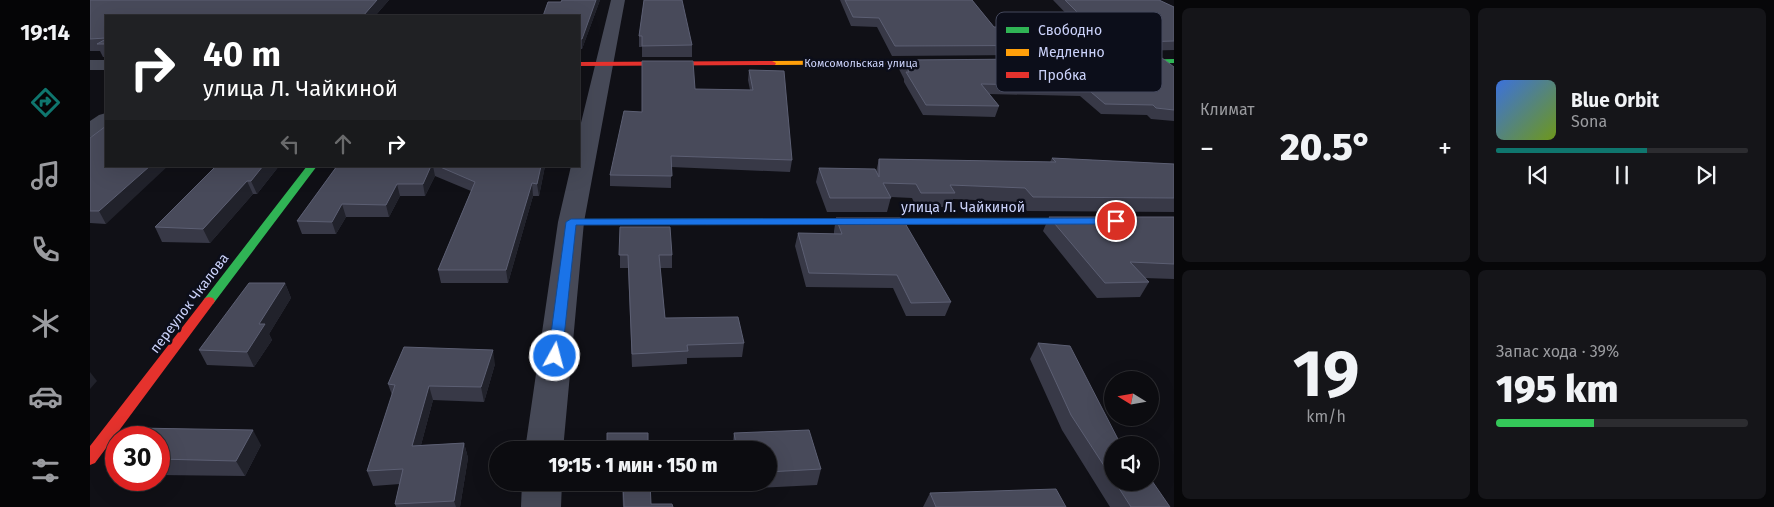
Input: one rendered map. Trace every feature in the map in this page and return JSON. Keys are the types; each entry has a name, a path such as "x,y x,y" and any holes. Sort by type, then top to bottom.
{"street":[{"path":"580,151 591,64 618,0"},
{"name":"Комсомольская улица","path":"591,64 948,62"},
{"path":"90,65 105,65"},
{"path":"90,131 105,120"},
{"name":"переулок Чкалова","path":"90,458 311,167"},
{"path":"545,441 578,167"},
{"name":"улица Л. Чайкиной","path":"571,222 1094,221"},
{"path":"541,507 542,491"}],"building":[{"path":"90,0 377,0 364,15 105,15 105,38 90,39"},
{"path":"562,0 596,0 582,39 580,39 580,15 543,15 548,2 561,2"},
{"path":"644,0 682,0 692,45 642,46 642,36 639,36"},
{"path":"845,0 972,0 996,27 996,46 895,46 879,18 853,17"},
{"path":"1065,0 1159,0 1174,7 1174,41 1162,41 1162,12 1077,12"},
{"path":"105,40 105,44 97,44"},
{"path":"1162,58 1174,67 1174,110 1156,108 1153,105 1105,104 1091,92 1162,92"},
{"path":"996,59 996,84 981,84 999,106 926,105 906,72 909,72 902,60"},
{"path":"642,61 693,61 695,89 753,90 749,70 784,71 792,160 671,156 672,176 610,175 624,111 642,112"},
{"path":"105,127 105,167 149,167 99,211 90,211 90,138"},
{"path":"1052,158 1174,164 1174,198 1033,197 1025,188 950,185 955,193 921,193 916,184 883,183 891,198 830,198 819,168 875,169 879,177 879,159 1056,162"},
{"path":"215,167 262,167 251,181 247,181 203,229 155,227"},
{"path":"336,167 431,167 423,184 397,184 386,205 342,204 332,222 297,221"},
{"path":"440,167 541,167 537,184 532,183 506,270 438,270 475,182"},
{"path":"1049,217 1174,217 1174,264 1130,262 1149,282 1105,283"},
{"path":"836,218 902,218 951,302 911,303 897,275 809,273 798,233 842,234"},
{"path":"620,227 670,227 672,255 659,255 665,318 738,317 744,343 687,345 688,351 632,354 628,255 619,255"},
{"path":"249,283 285,283 259,324 265,324 247,352 199,350"},
{"path":"1038,343 1070,346 1104,412 1104,426 1111,426 1116,436 1104,436 1104,466 1071,415"},
{"path":"404,347 493,350 481,387 429,386 412,446 464,443 454,501 395,504 403,469 367,471 395,385 388,384"},
{"path":"170,429 253,430 236,461 170,459"},
{"path":"809,430 821,469 777,471 777,441 735,441 734,433"},
{"path":"607,433 648,433 648,441 607,441"},
{"path":"1056,489 1066,507 936,507 930,493"},
{"path":"623,491 650,491 651,504 672,504 673,507 624,507"},
{"path":"1121,491 1159,491 1170,507 1131,507"}],"traffic: fast":[{"path":"1162,61 1174,61"},
{"path":"209,301 311,167"},
{"path":"571,222 1085,221"}],"traffic: slow":[{"path":"772,63 938,62"}],"traffic: jam":[{"path":"580,64 772,63"},
{"path":"90,458 209,301"}],"route":[{"path":"555,356 571,222 1116,221"}]}
